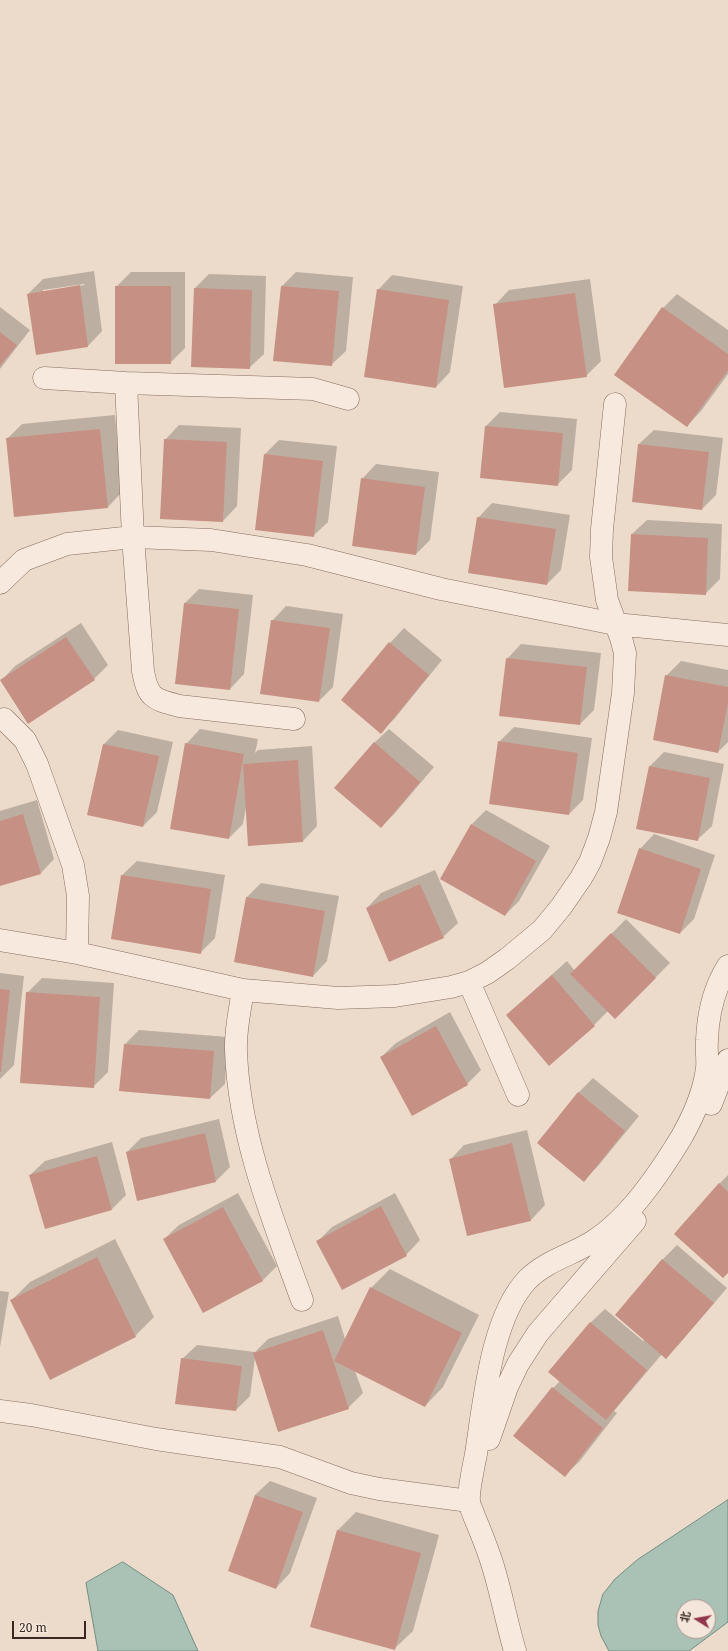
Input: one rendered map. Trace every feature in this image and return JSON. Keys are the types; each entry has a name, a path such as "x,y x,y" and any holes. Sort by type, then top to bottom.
{"street":[{"path":"44,378 126,383 313,390 348,399"},
{"path":"126,383 133,537 143,671 146,687 152,696 163,702 179,706 294,719"},
{"path":"0,940 77,953 243,990 338,998 395,996 451,987 469,982 487,973 507,959 542,930 561,907 590,862 606,812 623,693 625,653 607,600 601,557 602,529 615,404"},
{"path":"2,580 24,560 67,544 133,537 211,540 307,555 441,589 615,624 728,635"},
{"path":"1,716 25,740 37,764 73,865 78,896 77,953"},
{"path":"515,1651 491,1558 469,1500 494,1354 507,1311 517,1293 540,1269 593,1241 620,1220 642,1195 681,1138 692,1117 703,1085 706,1069 707,1028 717,988 728,966"},
{"path":"469,982 518,1095"},
{"path":"243,990 236,1050 239,1084 248,1136 266,1201 302,1300"},
{"path":"469,1500 498,1413 518,1364 538,1333 645,1210 676,1170 700,1132 728,1060"},
{"path":"0,1411 31,1415 156,1439 280,1456 351,1483 379,1489 469,1500"}],"shaded area":[{"path":"728,1500 728,1622 716,1631 716,1599 676,1599 676,1639 705,1639 689,1651 609,1651 601,1636 598,1625 598,1611 603,1594 615,1579 637,1560"},
{"path":"123,1562 173,1595 198,1651 98,1651 86,1583"}],"building":[{"path":"80,285 88,347 36,355 27,294"},
{"path":"115,286 171,286 171,364 115,364"},
{"path":"281,286 339,291 332,366 273,361"},
{"path":"194,288 252,290 250,369 191,367"},
{"path":"377,289 449,300 436,388 364,377"},
{"path":"575,293 587,377 504,388 493,304"},
{"path":"662,307 728,354 728,370 687,427 614,375"},
{"path":"0,332 17,345 0,366"},
{"path":"485,426 563,433 558,486 480,478"},
{"path":"100,429 108,508 14,517 6,438"},
{"path":"164,439 227,442 223,522 160,519"},
{"path":"638,444 709,452 702,510 632,502"},
{"path":"264,454 323,461 314,537 255,530"},
{"path":"361,478 425,487 416,555 352,546"},
{"path":"477,517 556,529 547,585 468,573"},
{"path":"631,534 708,538 706,595 628,591"},
{"path":"184,603 239,609 230,690 175,684"},
{"path":"271,620 330,628 319,702 260,694"},
{"path":"66,637 95,680 28,724 0,680"},
{"path":"389,642 429,675 381,734 341,700"},
{"path":"506,658 587,667 580,725 499,716"},
{"path":"665,675 728,687 728,703 718,753 653,740"},
{"path":"498,741 578,753 569,815 489,804"},
{"path":"374,742 420,782 381,828 334,788"},
{"path":"185,743 244,754 229,839 170,829"},
{"path":"103,744 159,756 143,827 87,815"},
{"path":"298,760 303,842 248,846 243,764"},
{"path":"649,766 710,778 698,841 636,829"},
{"path":"23,814 41,874 0,886 0,821"},
{"path":"471,824 536,861 505,916 440,879"},
{"path":"639,848 701,869 680,934 617,913"},
{"path":"121,875 211,889 201,954 111,939"},
{"path":"420,884 444,938 389,962 366,908"},
{"path":"246,897 325,911 313,977 234,962"},
{"path":"611,933 656,978 615,1019 570,974"},
{"path":"552,975 595,1026 549,1066 506,1015"},
{"path":"0,989 10,990 1,1072 0,1072"},
{"path":"26,992 100,997 94,1088 20,1083"},
{"path":"436,1026 468,1085 412,1116 380,1057"},
{"path":"124,1044 214,1051 210,1099 119,1091"},
{"path":"578,1092 625,1131 584,1182 537,1143"},
{"path":"205,1133 216,1182 137,1201 126,1152"},
{"path":"512,1143 531,1221 467,1236 449,1159"},
{"path":"97,1156 112,1210 45,1229 29,1175"},
{"path":"719,1183 728,1192 728,1273 723,1278 674,1234"},
{"path":"381,1206 407,1256 342,1290 316,1241"},
{"path":"223,1207 263,1281 203,1313 163,1239"},
{"path":"97,1257 136,1337 50,1380 10,1300"},
{"path":"662,1259 714,1303 666,1359 615,1315"},
{"path":"370,1287 462,1333 425,1407 334,1361"},
{"path":"590,1322 647,1370 606,1420 548,1372"},
{"path":"323,1330 349,1409 278,1432 253,1353"},
{"path":"181,1358 242,1366 236,1411 175,1404"},
{"path":"552,1387 603,1428 565,1477 513,1436"},
{"path":"255,1495 303,1512 276,1589 228,1571"},
{"path":"337,1530 421,1553 395,1650 310,1627"}]}
